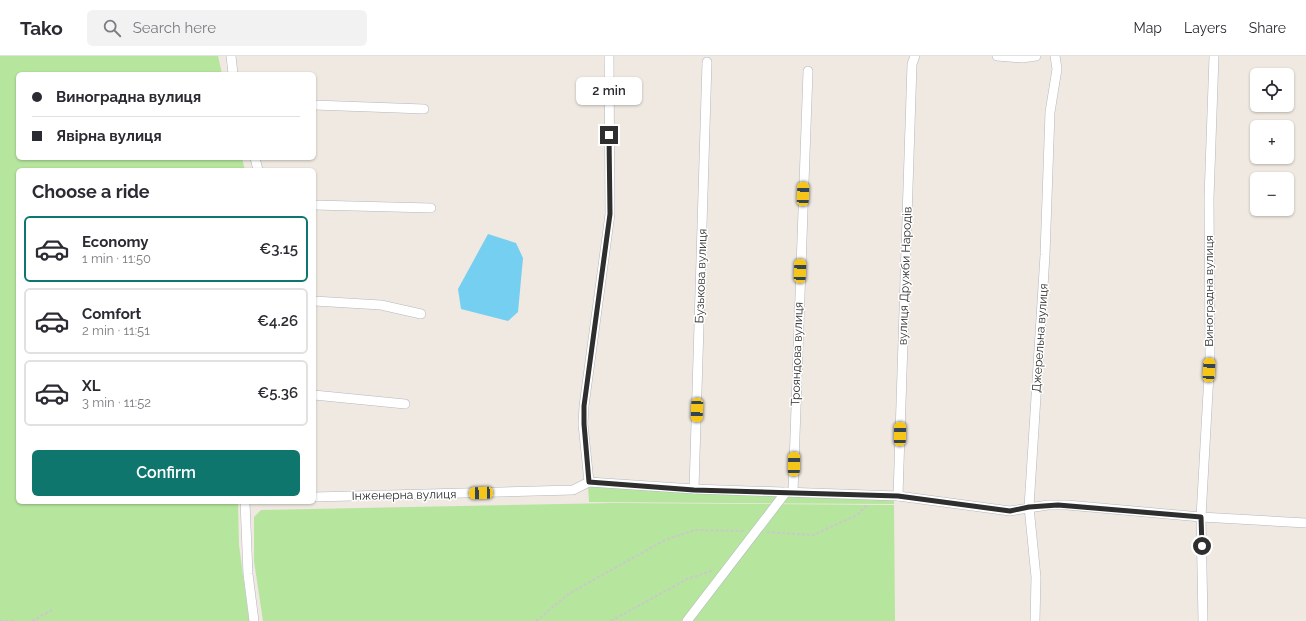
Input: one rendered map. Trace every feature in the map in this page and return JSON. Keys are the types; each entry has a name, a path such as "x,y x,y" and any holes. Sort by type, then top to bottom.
{"street":[{"path":"231,56 233,72"},
{"path":"589,482 584,406 610,214 609,56"},
{"name":"вулиця Дружби Народів","path":"898,496 912,64 915,56"},
{"path":"997,56 1022,58 1036,56"},
{"name":"Джерельна вулиця","path":"1035,621 1036,577 1029,507 1045,255 1050,112 1057,69 1055,56"},
{"name":"Виноградна вулиця","path":"1203,621 1201,517 1210,356 1209,198 1214,56"},
{"name":"Бузькова вулиця","path":"694,490 707,62"},
{"name":"Трояндова вулиця","path":"790,492 808,71"},
{"path":"316,105 424,109"},
{"path":"316,205 431,208"},
{"path":"316,301 381,306 421,314"},
{"path":"316,395 405,404"},
{"name":"Інженерна вулиця","path":"316,497 573,490 589,482 694,490 898,496 1010,511 1029,507 1067,505 1201,517 1306,522"},
{"path":"687,621 755,532 790,492"},
{"path":"244,504 248,574 254,621"}],"path":[{"path":"536,621 570,593 665,540 695,530 813,535 857,515 878,495"},
{"path":"611,621 687,579 730,564"},
{"path":"32,621 52,610"},
{"path":"0,621 13,621"}],"green space":[{"path":"0,56 218,56 222,72 16,72 16,160 242,160 244,168 16,168 16,504 238,504 239,545 249,621 0,621"},
{"path":"588,486 894,497 894,504 589,502"},
{"path":"614,503 894,505 895,621 263,621 254,561 254,517 261,510"}],"water":[{"path":"488,234 516,243 523,258 518,312 508,321 461,309 458,289"}],"route":[{"path":"609,135 610,214 584,406 589,482 694,490 898,496 1010,511 1048,505 1067,505 1201,517 1202,546"}]}
